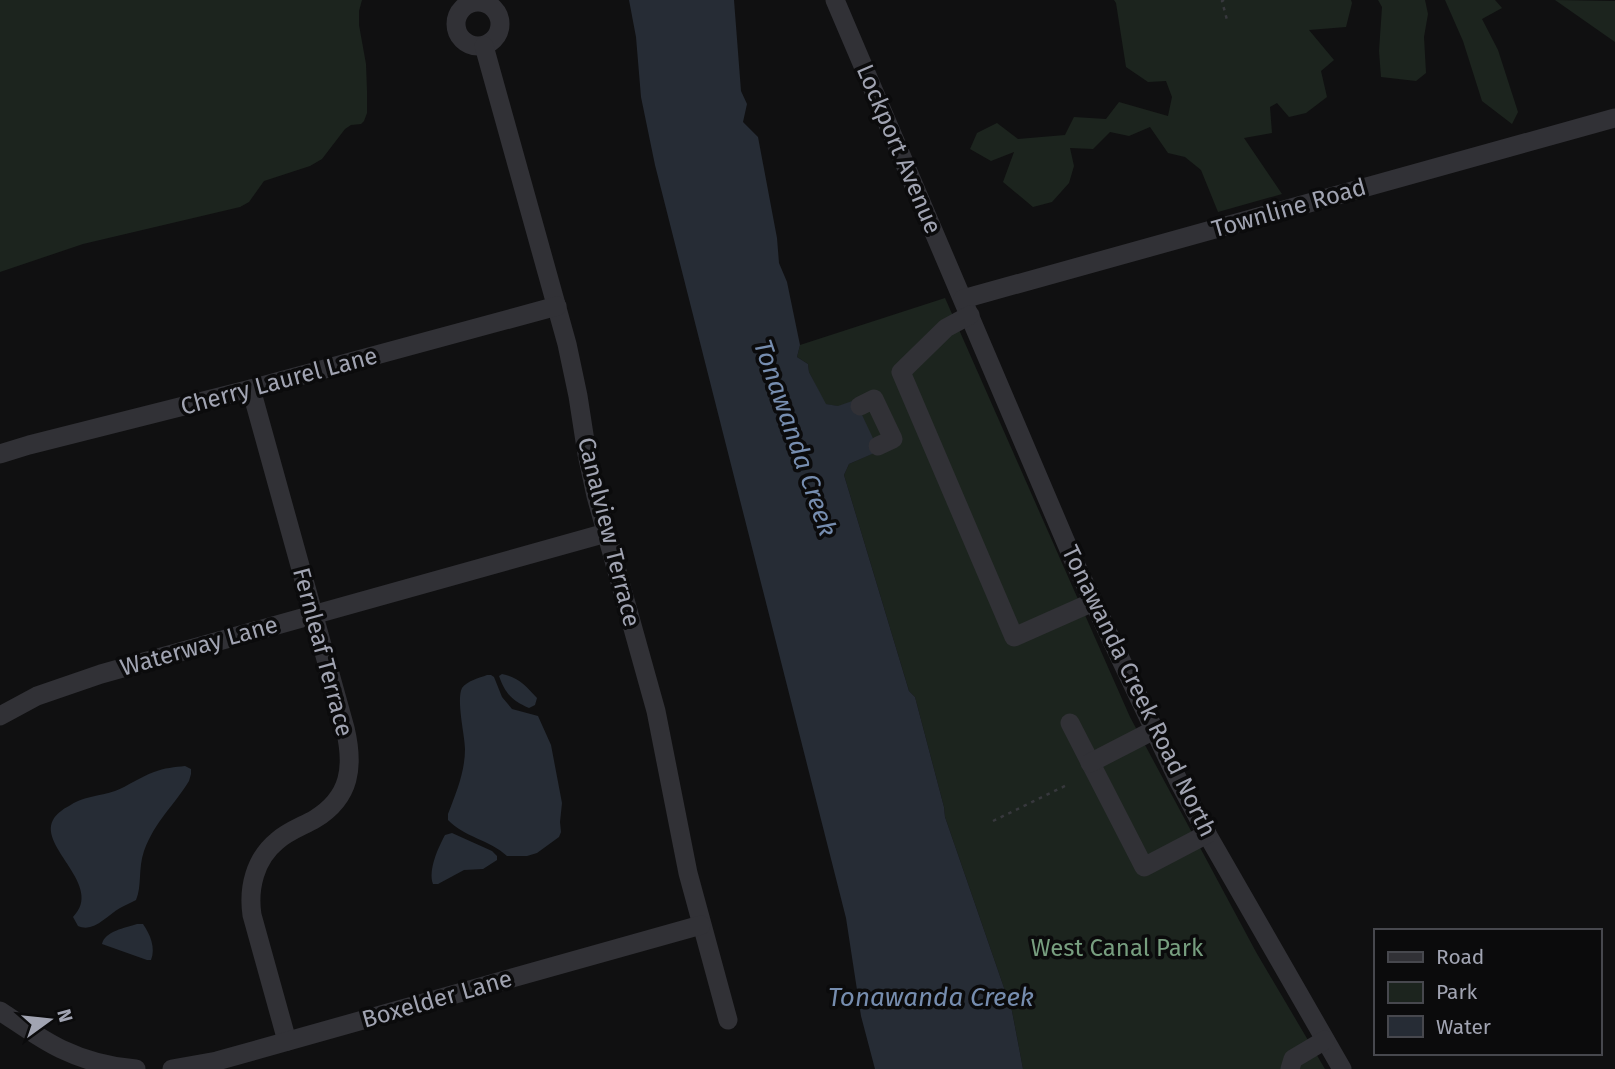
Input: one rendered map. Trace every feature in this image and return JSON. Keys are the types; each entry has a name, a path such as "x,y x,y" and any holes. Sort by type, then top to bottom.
{"street":[{"name":"Lockport Avenue","path":"835,0 966,307"},
{"name":"Canalview Terrace","path":"484,46 557,306 575,379 591,471 656,711 685,862 728,1020"},
{"name":"Townline Road","path":"914,404 901,372 966,307 1615,118"},
{"name":"Cherry Laurel Lane","path":"0,454 557,306"},
{"name":"Tonawanda Creek Road North","path":"966,307 1073,559 1179,782 1342,1069"},
{"name":"Fernleaf Terrace","path":"251,389 350,750 345,785 334,804 316,819 276,841 262,857 253,878 250,897 252,915 287,1041"},
{"path":"875,423 914,404 1014,636 1093,602"},
{"name":"Waterway Lane","path":"0,716 29,699 61,686 606,533"},
{"path":"1070,723 1144,867 1207,834"},
{"path":"1090,762 1154,730"},
{"name":"Boxelder Lane","path":"172,1069 214,1062 701,925"},
{"path":"0,1011 49,1043 69,1052 95,1061 136,1069"},
{"path":"1290,1069 1293,1059 1325,1040"}],"path":[{"path":"1224,0 1222,1 1227,20"},
{"path":"993,821 1069,784"}],"green space":[{"path":"0,0 362,0 359,25 366,64 367,113 361,124 345,129 322,159 310,166 264,181 249,202 240,207 83,244 0,272"},
{"path":"1114,0 1351,0 1346,27 1309,30 1334,60 1321,71 1327,97 1306,113 1289,117 1277,103 1270,107 1272,133 1244,138 1282,194 1218,212 1201,170 1185,157 1168,153 1150,127 1129,136 1110,132 1093,149 1070,148 1074,166 1069,183 1052,202 1033,207 1003,182 1014,152 991,161 970,149 977,133 997,123 1018,139 1065,135 1074,117 1106,119 1119,102 1168,116 1172,97 1166,81 1148,82 1126,67"},
{"path":"1378,0 1425,0 1428,14 1424,37 1426,73 1416,81 1381,77 1379,51 1382,7"},
{"path":"1445,0 1495,0 1502,8 1482,19 1498,50 1518,112 1512,124 1482,101 1463,41"},
{"path":"1555,0 1615,1 1615,42"},
{"name":"West Canal Park","path":"945,298 1130,717 1256,952 1325,1069 1023,1069 1012,1011 945,817 915,697 909,691 844,475 849,464 878,451 837,406 825,404 809,372 808,364 797,357 800,345"}],"water":[{"name":"Tonawanda Creek","path":"629,0 734,0 741,91 747,104 743,122 758,137 777,238 779,263 787,282 800,345 797,357 808,364 809,372 826,404 838,406 855,400 879,451 849,464 844,475 909,691 915,697 945,817 1012,1011 1023,1069 875,1069 861,1016 846,918 655,165 641,97 636,37"},
{"path":"502,674 513,677 525,686 537,698 535,705 529,708 514,699 501,682 499,676"},
{"path":"487,675 494,677 502,697 512,709 538,716 551,745 562,803 561,832 559,837 537,853 527,856 507,856 448,820 465,758 460,694 467,683"},
{"path":"185,766 191,769 189,781 148,840 141,864 136,900 100,923 84,928 78,926 73,917 81,905 81,893 77,880 54,842 51,831 54,818 62,810 79,801 115,791 158,771"},
{"path":"452,833 492,851 497,860 483,869 464,870 433,884 432,872 437,853 445,835"},
{"path":"143,924 150,937 153,946 151,960 102,944 111,933"}]}
